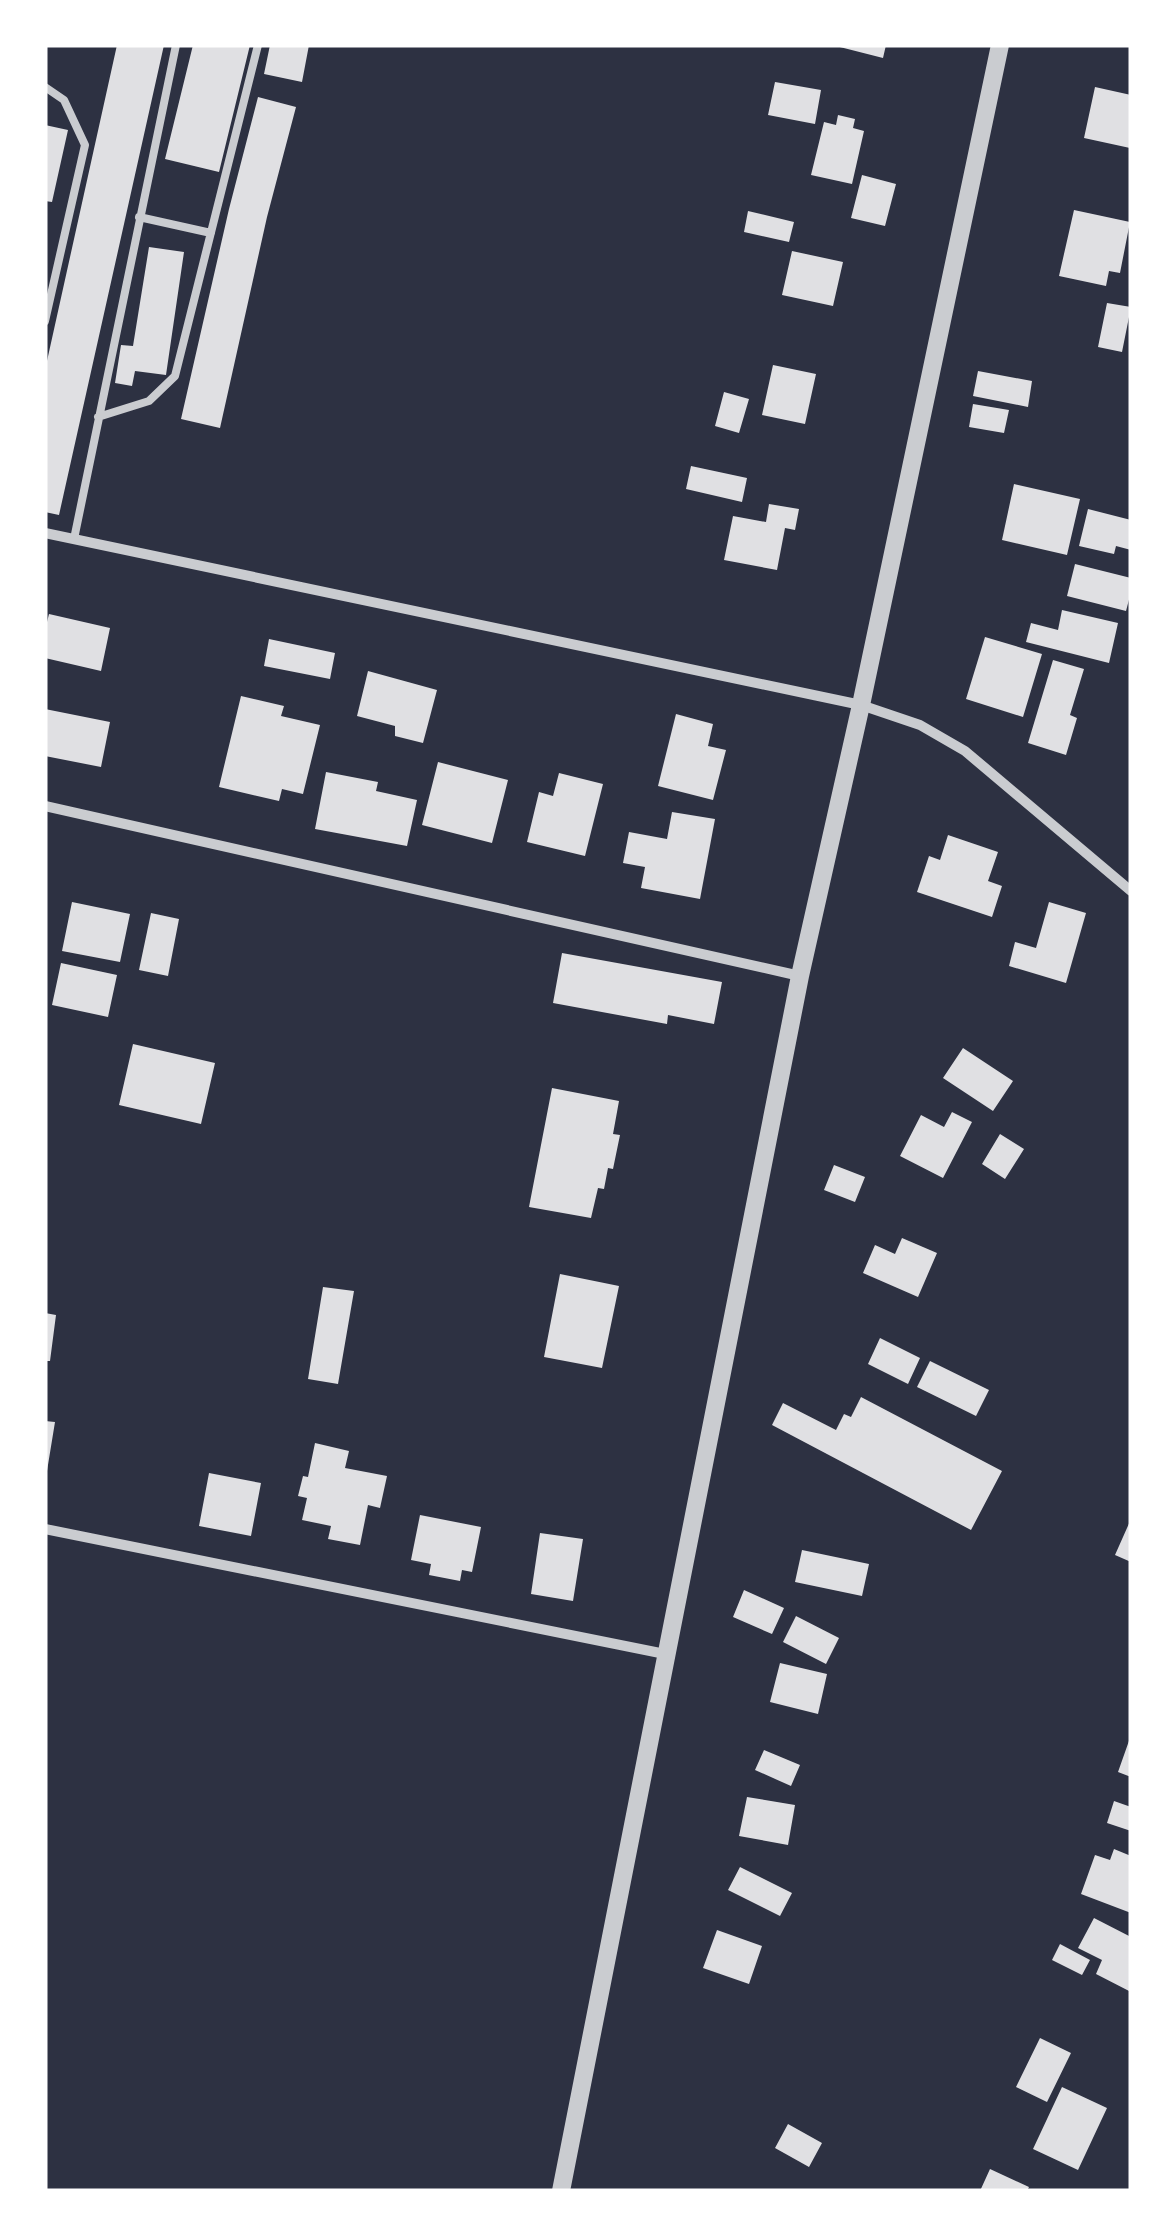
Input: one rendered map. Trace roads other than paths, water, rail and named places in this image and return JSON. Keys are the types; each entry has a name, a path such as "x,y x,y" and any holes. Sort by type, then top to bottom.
{"street":[{"path":"561,2191 800,976 1000,45"},
{"path":"45,533 861,705 920,725 965,751 1131,891"},
{"path":"45,806 800,976"},
{"path":"45,1528 665,1654"}],"lane":[{"path":"74,539 176,45"},
{"path":"98,418 149,401 175,376 258,45"},
{"path":"45,87 64,100 85,145 45,321"},
{"path":"139,217 211,233"}]}
